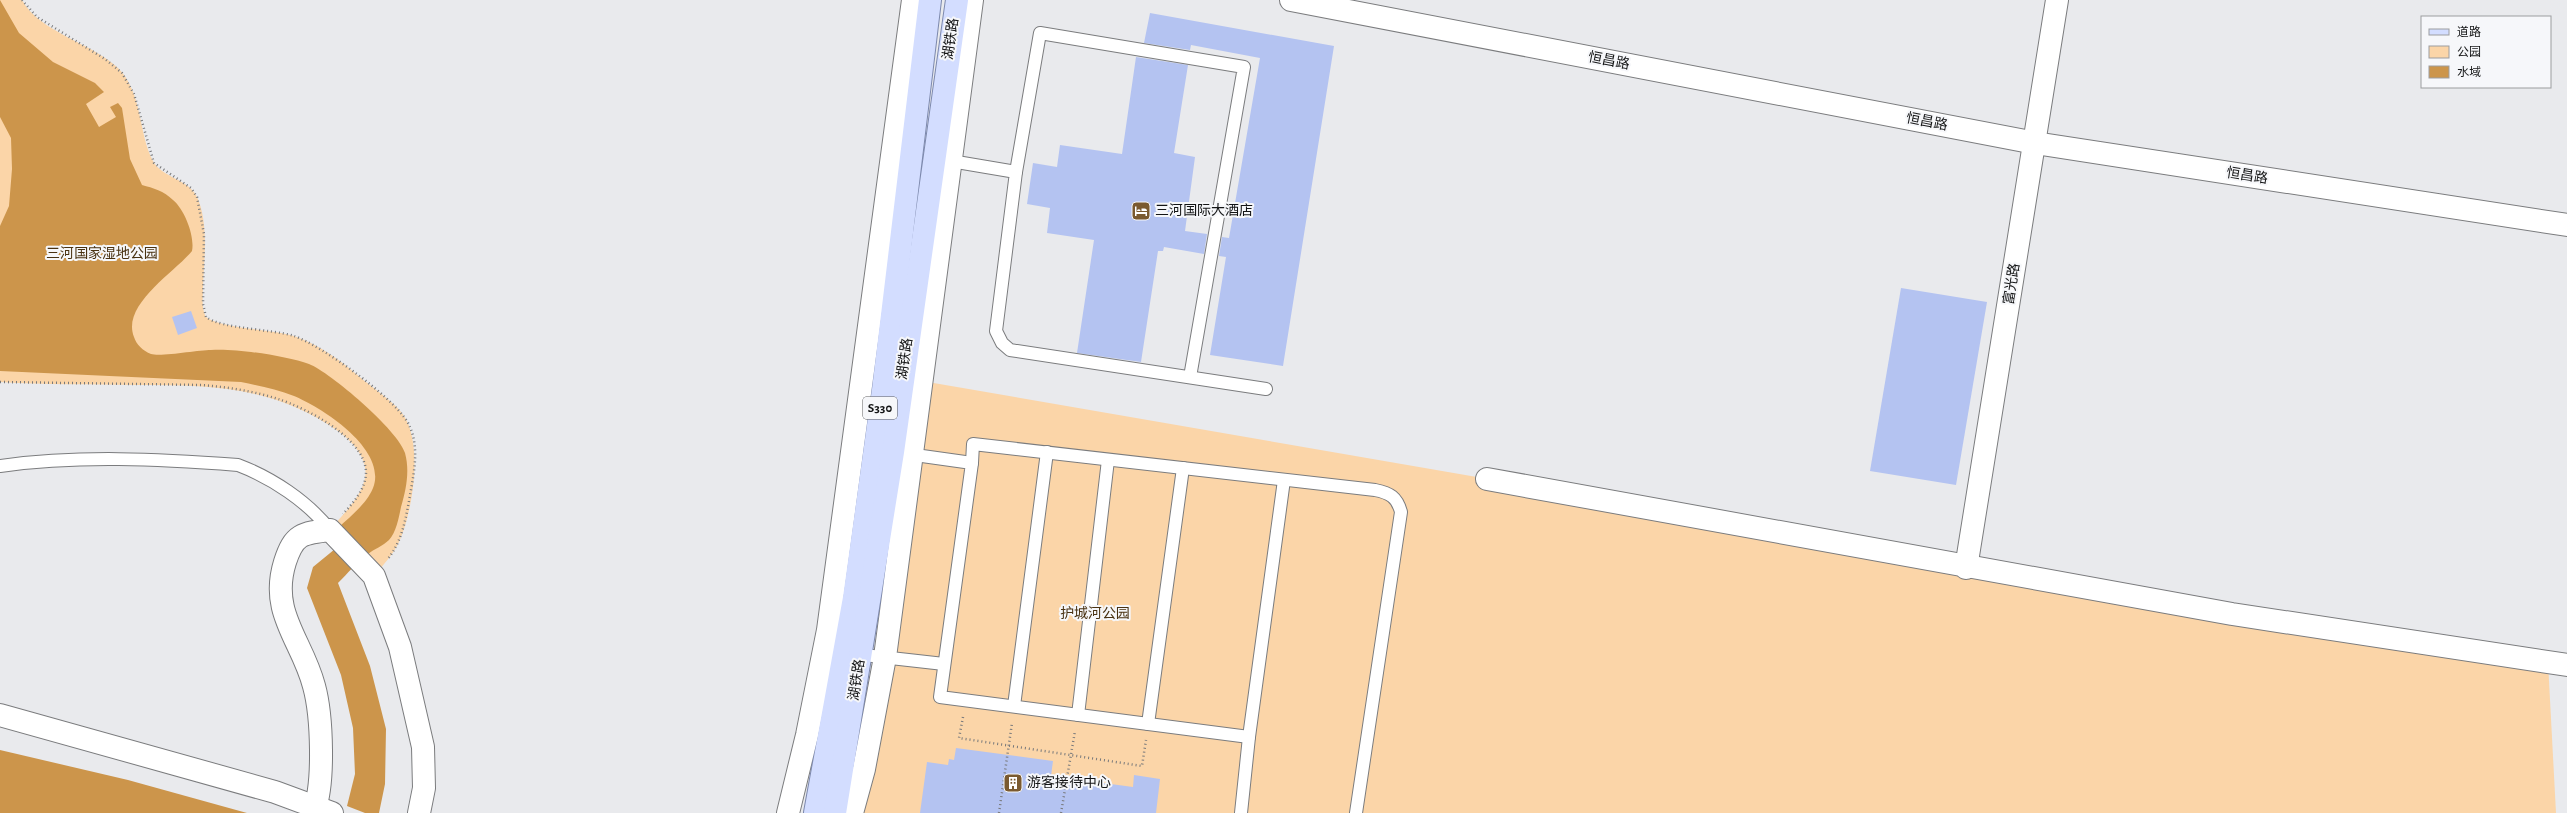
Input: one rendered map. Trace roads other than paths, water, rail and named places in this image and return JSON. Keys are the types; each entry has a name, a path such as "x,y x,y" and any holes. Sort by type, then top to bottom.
{"main road":[{"name":"湖铁路","path":"893,452 930,0"},
{"name":"湖铁路","path":"835,813 853,654 854,598 893,452 942,160 957,0"},
{"name":"湖铁路","path":"815,813 853,654"}],"street":[{"path":"788,813 807,735 828,630 913,0"},
{"path":"942,160 972,0"},
{"name":"恒昌路","path":"1291,0 2035,142 2567,226"},
{"name":"富光路","path":"1966,568 2057,0"},
{"path":"852,813 864,769 885,657 893,452"},
{"path":"1487,479 1966,568 2232,614 2567,665"},
{"path":"0,715 268,789 320,811 320,739 314,686 286,620 280,590 284,566 296,539 306,533 330,530 374,576 400,647 423,747 424,788 419,813"}],"lane":[{"path":"1190,378 1244,67 1040,33 1016,172 996,331 1002,343 1010,350 1190,378 1266,389"},
{"path":"942,160 1016,172"},
{"path":"1249,737 940,697 972,463 973,444 1386,492 1397,499 1401,512 1356,813"},
{"path":"893,452 972,463"},
{"path":"1014,706 1047,452"},
{"path":"0,466 32,462 101,460 238,465 259,473 303,503 320,517 330,530"},
{"path":"1078,715 1108,460"},
{"path":"1148,724 1183,468"},
{"path":"1241,813 1249,737 1284,480"},
{"path":"853,654 944,664"}],"water":[{"name":"三河国家湿地公园","path":"0,0 19,33 53,62 95,83 104,92 86,104 99,127 116,117 110,107 118,103 122,108 130,159 142,185 158,190 170,197 181,210 188,224 193,245 192,251 152,290 142,301 135,313 132,325 134,337 138,345 148,353 156,355 205,350 233,350 274,356 309,364 332,378 363,403 390,431 400,443 405,453 407,467 406,487 394,533 387,542 360,560 338,583 370,666 386,729 385,784 379,813 365,813 347,806 355,774 353,728 341,675 307,588 313,567 346,540 339,527 363,504 373,488 375,474 371,459 362,445 336,420 306,402 281,391 241,382 0,371 0,226 9,206 12,169 11,138 0,117"},
{"path":"0,750 128,780 247,813 0,813"}],"place":[{"name":"三河国际大酒店","path":"1141,211"},
{"name":"游客接待中心","path":"1013,783"}],"park label":[{"name":"护城河公园","path":"1095,614"}]}
